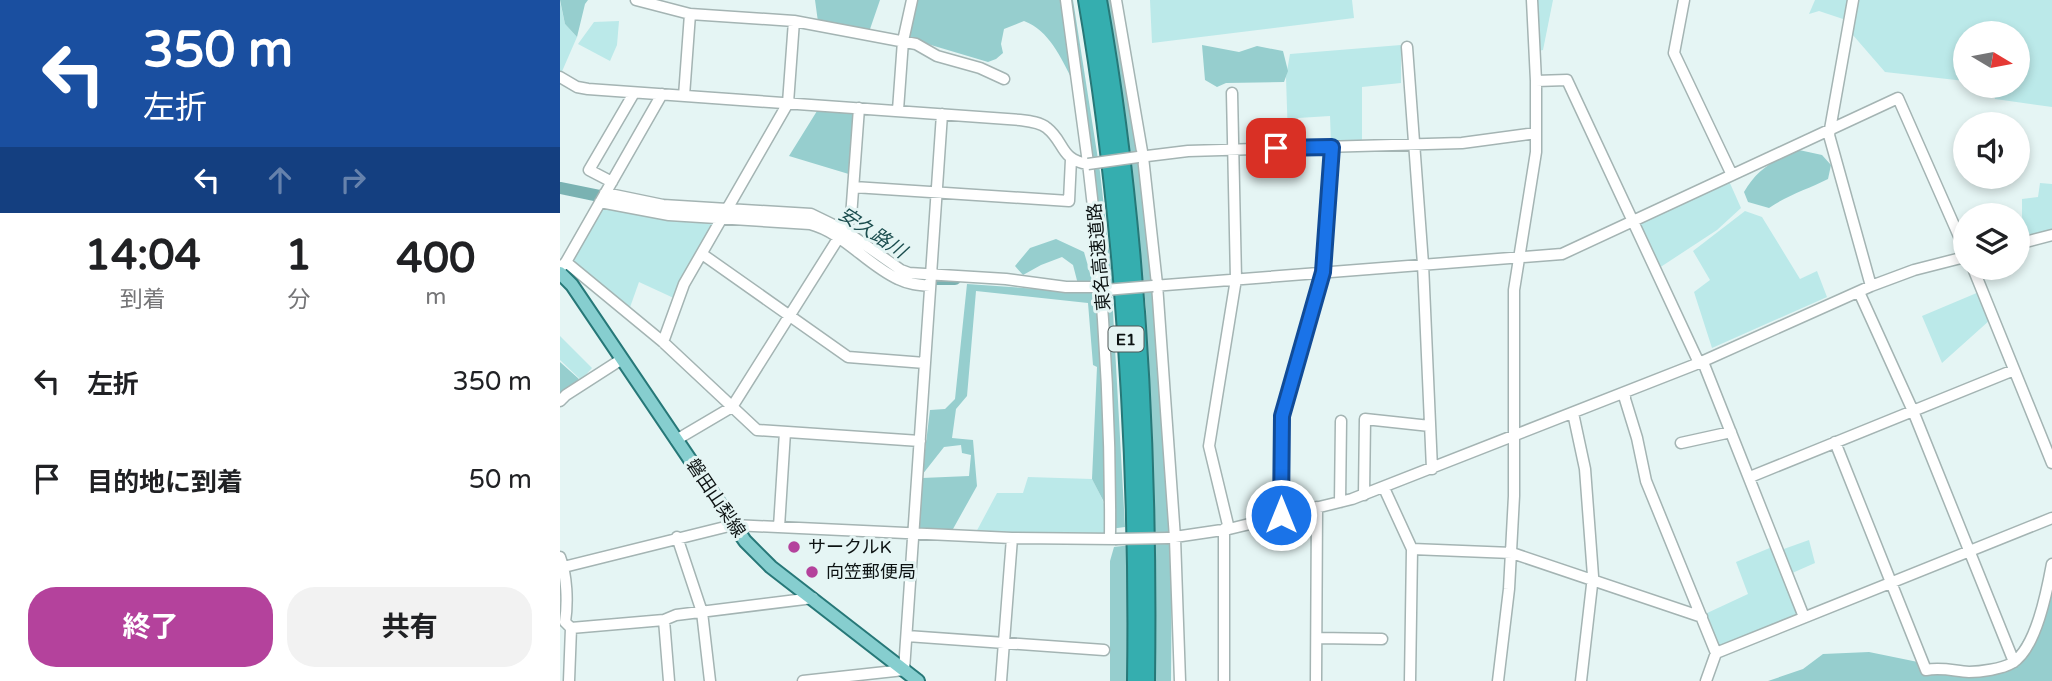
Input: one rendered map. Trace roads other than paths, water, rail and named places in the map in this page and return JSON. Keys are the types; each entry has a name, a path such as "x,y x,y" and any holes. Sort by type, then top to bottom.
{"highway":[{"name":"東名高速道路","path":"1086,0 1114,198 1128,365 1134,478 1135,681"},
{"name":"東名高速道路","path":"1099,0 1125,183 1141,365 1147,478 1147,681"}],"main road":[{"name":"磐田山梨線","path":"562,267 744,541 771,567 918,681"}],"street":[{"path":"636,0 690,14 794,21 904,41 916,44 937,56 981,68 1004,79"},
{"path":"898,110 904,41 912,0"},
{"path":"1066,0 1088,164 1101,289 1113,539"},
{"path":"1116,0 1141,157 1155,286 1181,681"},
{"path":"1498,681 1512,553 1514,290 1526,225 1536,133 1532,0"},
{"path":"1684,0 1674,53 1732,175"},
{"path":"1853,0 1830,128 1831,145 1871,286"},
{"path":"684,96 690,14"},
{"path":"663,342 684,284 788,103 794,21"},
{"path":"1407,47 1423,264 1432,468"},
{"path":"560,77 577,88 1010,118 1046,127 1072,159 1088,164 1188,151 1462,143 1536,133"},
{"path":"1536,81 1567,80 1701,363 1804,617"},
{"path":"612,182 589,170 634,93"},
{"path":"1224,681 1227,529 1209,446 1236,279 1232,93"},
{"path":"662,94 562,267 663,342 757,430 920,442"},
{"path":"603,198 810,224 841,234 895,278 911,284 1006,279 1101,289 1155,286 1562,254 1898,98 1953,223"},
{"path":"676,440 732,407 851,217 859,108"},
{"path":"803,681 904,670 942,114"},
{"path":"1281,515 1282,416 1323,272 1332,147"},
{"path":"854,187 1069,201 1072,159"},
{"path":"2030,241 2052,235"},
{"path":"702,254 848,357 925,363"},
{"path":"569,681 571,628 565,622 567,608 561,564 733,525 1012,538 1113,539 1172,538 1227,529 1340,502 1384,488 1701,363 1871,286 1914,270 1953,260"},
{"path":"1978,280 2052,463"},
{"path":"1859,292 1913,411 2014,662"},
{"path":"560,401 622,359"},
{"path":"1749,477 2014,370"},
{"path":"1625,393 1646,481 1716,653 1706,681"},
{"path":"1573,413 1585,469 1592,580 1581,681"},
{"path":"1364,495 1365,419 1430,426"},
{"path":"1340,502 1341,421"},
{"path":"779,527 785,432"},
{"path":"1681,443 1731,432"},
{"path":"1835,442 1926,670 1940,667 1970,672 2014,662 2027,646 2038,619 2047,593 2052,564"},
{"path":"1384,488 1412,549 1410,681"},
{"path":"1317,507 1317,681"},
{"path":"1716,653 2052,518"},
{"path":"677,537 702,612 710,681"},
{"path":"1002,681 1012,538"},
{"path":"1412,549 1512,553 1702,617"},
{"path":"571,628 664,620 676,615 813,598"},
{"path":"664,620 668,681"},
{"path":"907,636 1104,650"},
{"path":"1317,638 1382,639"}],"waterway":[{"name":"安久路川","path":"560,188 614,199"},
{"name":"安久路川","path":"774,216 811,219 825,224"},
{"name":"安久路川","path":"846,238 909,279 955,279"}],"place":[{"name":"サークルK","path":"794,547"},
{"name":"向笠郵便局","path":"812,572"}]}
